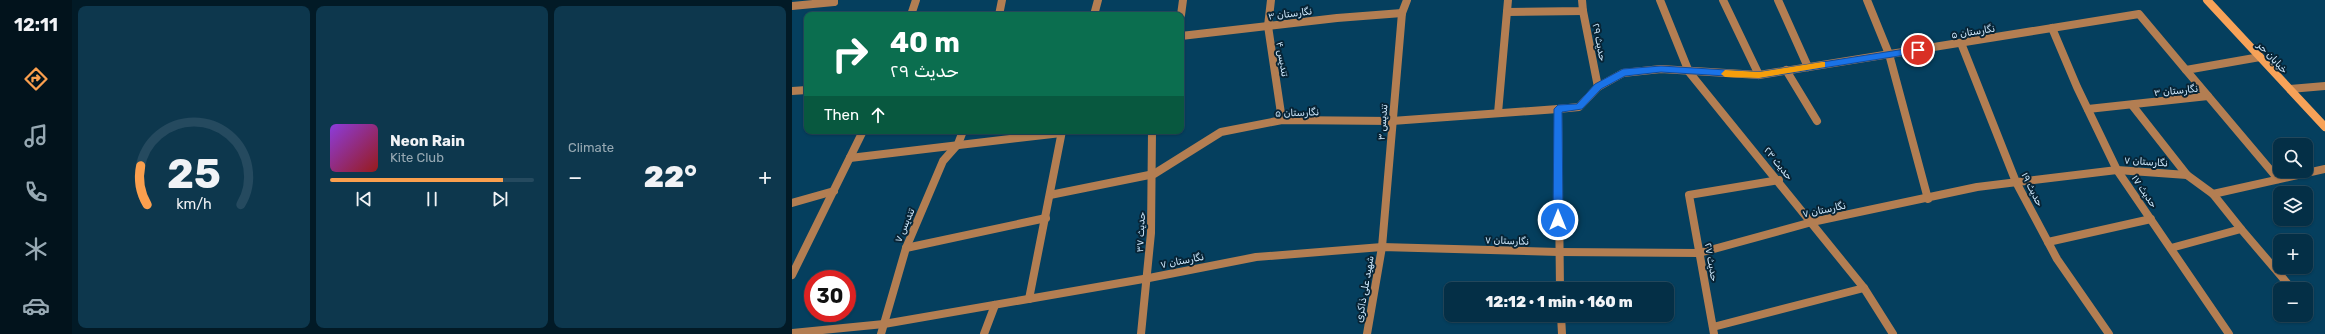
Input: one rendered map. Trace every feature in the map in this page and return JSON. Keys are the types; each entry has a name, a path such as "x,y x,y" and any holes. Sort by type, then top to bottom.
{"main road":[{"name":"خیابان حر","path":"2207,0 2325,127"}],"street":[{"path":"912,12 916,0"},
{"path":"1000,12 1002,0"},
{"path":"1095,12 1098,0"},
{"path":"1181,12 1183,0"},
{"name":"تندیس ۴","path":"1270,0 1268,26 1282,120"},
{"name":"تندیس ۳","path":"1382,247 1402,13 1407,0"},
{"path":"1498,113 1508,0"},
{"path":"1507,12 1583,11 1582,0"},
{"name":"حدیث ۲۳","path":"1660,0 1689,72 1779,180 1864,288 1893,334"},
{"path":"1723,0 1759,75"},
{"path":"1778,0 1808,67"},
{"path":"1867,0 1889,54 1928,199"},
{"path":"792,6 834,1"},
{"name":"حدیث ۲۹","path":"1583,11 1598,87"},
{"name":"نگارستان ۳","path":"1184,36 1402,13"},
{"name":"نگارستان ۵","path":"1598,87 1623,73 1661,69 1689,72 1759,75 2139,14 2186,70"},
{"name":"حدیث ۱۷","path":"2052,28 2117,170 2230,334"},
{"name":"حدیث ۱۹","path":"1961,43 2016,182 2057,259 2109,334"},
{"name":"نگارستان ۳","path":"2186,70 2260,57"},
{"path":"1786,70 1817,121"},
{"name":"نگارستان ۳","path":"2186,70 2208,96"},
{"path":"2290,89 2325,86"},
{"path":"1560,282 1558,252 1558,109 1579,107 1598,87"},
{"path":"792,91 804,90"},
{"path":"2208,96 2278,179"},
{"name":"نگارستان ۳","path":"2088,109 2208,96"},
{"path":"2132,105 2187,175 2213,194 2286,282"},
{"name":"نگارستان ۵","path":"1050,195 1154,174 1221,132 1282,120 1392,121 1558,109"},
{"path":"792,275 862,134"},
{"name":"تندیس ۷","path":"881,334 906,248 943,162 958,144 962,134"},
{"path":"850,158 1044,134"},
{"path":"1029,299 1046,218 1061,134"},
{"name":"حدیث ۳۷","path":"1141,334 1149,278 1154,174 1152,134"},
{"path":"2213,194 2325,169"},
{"name":"نگارستان ۷","path":"792,334 884,324 1149,278 1256,257 1382,247 1558,252 1699,253 1812,222 1928,199 1977,187 2117,170 2187,175"},
{"name":"حدیث ۲۷","path":"1714,331 1689,195 1779,180"},
{"path":"792,203 834,191"},
{"path":"906,248 1046,218"},
{"path":"2048,242 2151,219"},
{"path":"2170,248 2241,229"},
{"name":"شهید علی ذاکری","path":"1367,334 1382,247"},
{"path":"1714,331 1864,288"},
{"path":"984,334 995,305"},
{"path":"1561,322 1562,334"}],"slow traffic":[{"path":"1725,74 1759,75 1822,65"}],"route":[{"path":"1558,220 1558,109 1579,107 1598,87 1623,73 1661,69 1689,72 1759,75 1918,50"}]}
